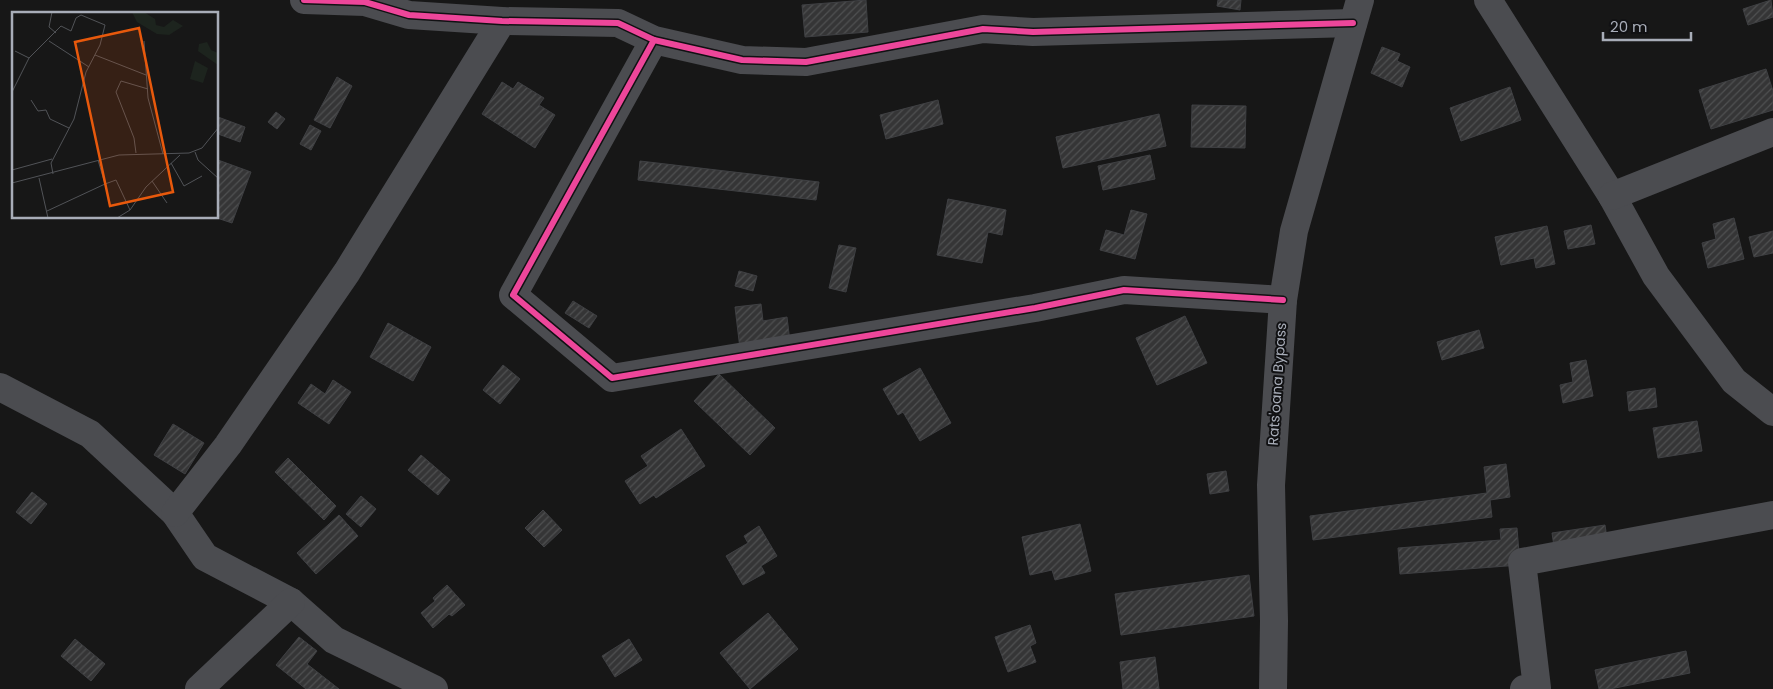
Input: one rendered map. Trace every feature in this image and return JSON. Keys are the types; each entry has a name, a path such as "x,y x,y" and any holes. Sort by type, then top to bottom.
{"street":[{"path":"304,0 366,2 409,15 502,22 618,24 654,40 742,60 806,62 982,29 1033,32 1356,12"},
{"path":"1488,0 1612,196 1661,284 1734,381 1773,412"},
{"name":"Rats'oana Bypass","path":"1273,689 1274,621 1271,485 1283,300 1294,231 1356,12"},
{"path":"176,513 228,445 347,272 502,22"},
{"path":"654,40 513,295 612,378 1035,308 1124,290 1283,300"},
{"path":"1612,196 1773,132"},
{"path":"0,387 90,434 176,513 205,557 291,602 334,640 434,689"},
{"path":"1533,689 1522,562 1773,515"},
{"path":"199,689 291,602"}],"building":[{"path":"866,0 868,32 805,37 802,5"},
{"path":"1218,0 1241,0 1240,10 1217,6"},
{"path":"1771,0 1773,17 1748,25 1743,9"},
{"path":"1382,47 1400,54 1397,61 1410,67 1402,87 1371,73"},
{"path":"1766,69 1773,91 1773,110 1711,129 1699,90"},
{"path":"337,77 352,86 330,128 314,120"},
{"path":"502,82 513,89 518,82 544,98 539,105 555,115 535,148 482,114"},
{"path":"1510,87 1521,120 1461,141 1450,108"},
{"path":"938,100 943,124 886,139 880,115"},
{"path":"1192,105 1246,106 1245,148 1191,147"},
{"path":"276,112 285,119 277,129 268,122"},
{"path":"1159,114 1166,146 1063,168 1056,137"},
{"path":"219,117 245,127 240,142 219,134"},
{"path":"310,125 321,131 311,150 300,144"},
{"path":"1150,155 1155,179 1103,190 1098,166"},
{"path":"219,160 251,172 232,223 219,219"},
{"path":"640,161 819,182 816,200 638,180"},
{"path":"948,199 1006,210 1002,235 988,232 982,263 937,255"},
{"path":"1131,210 1147,214 1135,259 1100,250 1106,230 1124,235"},
{"path":"1734,218 1744,259 1708,268 1702,243 1716,239 1713,224"},
{"path":"1591,225 1595,244 1568,249 1564,231"},
{"path":"1547,226 1555,264 1536,268 1534,258 1501,265 1495,237"},
{"path":"1773,231 1773,253 1754,257 1749,237"},
{"path":"839,245 856,248 846,292 829,288"},
{"path":"739,271 757,276 753,291 735,286"},
{"path":"573,301 597,316 589,328 565,313"},
{"path":"761,304 763,321 787,317 790,342 740,349 735,307"},
{"path":"1185,316 1207,363 1157,385 1136,338"},
{"path":"388,323 431,347 413,381 370,357"},
{"path":"1479,330 1484,348 1442,360 1437,342"},
{"path":"1586,360 1593,396 1563,403 1560,385 1573,382 1570,363"},
{"path":"503,365 520,379 500,404 483,390"},
{"path":"920,368 951,423 920,441 903,412 898,415 883,389"},
{"path":"719,374 775,428 750,455 694,401"},
{"path":"333,380 351,392 329,424 298,403 311,384 325,394"},
{"path":"1655,388 1657,407 1629,411 1627,392"},
{"path":"1697,421 1702,451 1658,458 1653,428"},
{"path":"173,424 204,443 185,474 154,455"},
{"path":"681,429 705,466 656,498 654,495 640,504 625,481 648,466 641,456"},
{"path":"421,455 450,480 438,495 408,470"},
{"path":"288,458 336,506 324,520 275,472"},
{"path":"1506,464 1510,497 1490,500 1492,517 1313,540 1310,516 1487,493 1484,467"},
{"path":"1226,471 1229,491 1210,494 1207,474"},
{"path":"32,492 47,504 31,524 16,512"},
{"path":"361,496 376,509 361,527 346,514"},
{"path":"543,510 562,530 544,547 525,528"},
{"path":"339,515 358,536 316,574 297,553"},
{"path":"1080,524 1091,571 1055,580 1052,570 1030,575 1022,537"},
{"path":"1605,525 1608,545 1555,553 1552,533"},
{"path":"759,526 777,556 761,566 765,573 743,585 726,556 748,543 744,536"},
{"path":"1517,528 1520,565 1400,574 1398,548 1501,540 1500,529"},
{"path":"1249,575 1254,616 1121,635 1115,594"},
{"path":"447,585 465,605 452,616 449,614 433,628 421,613 435,601 433,598"},
{"path":"768,613 798,649 750,689 720,653"},
{"path":"1030,625 1036,643 1030,646 1036,662 1008,672 995,637"},
{"path":"299,637 317,651 307,664 339,689 306,689 276,665"},
{"path":"75,639 105,664 91,681 61,656"},
{"path":"629,639 642,660 615,677 602,656"},
{"path":"1686,651 1690,673 1610,689 1599,689 1595,670"},
{"path":"1155,657 1159,689 1123,689 1120,662"}],"cycle path":[{"path":"304,0 365,2 409,15 502,21 618,23 654,40 742,60 806,62 983,29 1033,32 1353,23"},
{"path":"654,40 513,295 612,378 1035,308 1124,290 1283,300"}]}
